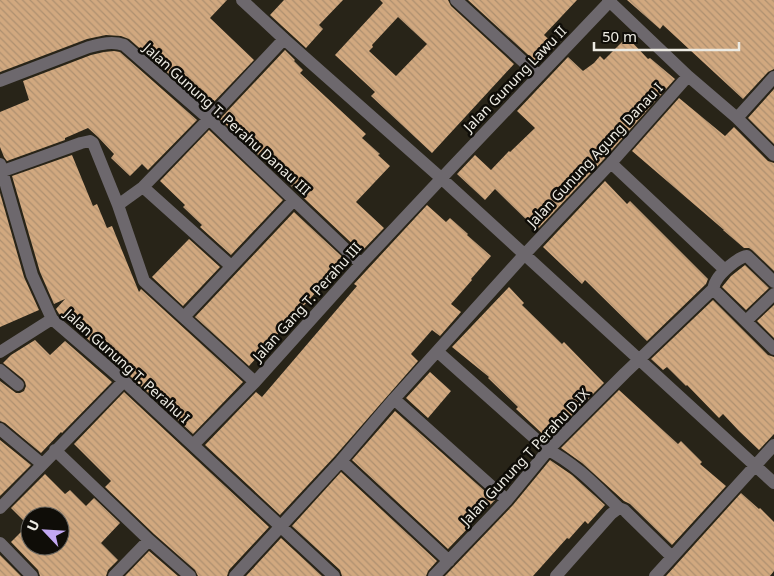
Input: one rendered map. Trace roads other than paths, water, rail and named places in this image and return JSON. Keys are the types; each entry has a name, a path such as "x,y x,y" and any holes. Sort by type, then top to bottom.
{"street":[{"path":"242,0 441,178 774,483"},
{"path":"456,0 539,76"},
{"path":"610,1 688,76 737,118 774,155"},
{"name":"Jalan Gunung Lawu II","path":"441,178 610,1"},
{"path":"118,205 143,187 284,39"},
{"name":"Jalan Gunung T. Perahu Danau III","path":"0,81 103,43 124,45 209,119 361,264"},
{"name":"Jalan Gunung Agung Danau I","path":"524,255 611,163 688,76"},
{"path":"737,118 774,77"},
{"path":"1,169 81,142 90,141 93,144 118,205 144,281 255,382"},
{"path":"611,163 725,270 741,257 747,256 774,282"},
{"name":"Jalan Gunung T. Perahu I","path":"1,169 32,275 52,319 124,381 334,576"},
{"name":"Jalan Gang T. Perahu III","path":"193,445 255,382 441,178"},
{"path":"143,187 232,266"},
{"path":"184,317 294,200"},
{"path":"235,576 341,461 394,399 524,255"},
{"name":"Jalan Gunung T Perahu D.IX","path":"434,576 507,500 548,450 713,289 716,281 725,270"},
{"path":"713,289 774,349"},
{"path":"746,321 774,294"},
{"path":"0,352 52,319"},
{"path":"438,352 548,450 570,462 619,508 624,510 672,557"},
{"path":"0,370 18,385"},
{"path":"0,508 124,381"},
{"path":"394,399 507,500"},
{"path":"0,429 42,464"},
{"path":"655,576 774,444"},
{"path":"56,450 149,540 190,576"},
{"path":"341,461 449,561"},
{"path":"556,576 611,514 619,508"},
{"path":"114,576 149,540"},
{"path":"0,543 32,576"}]}
